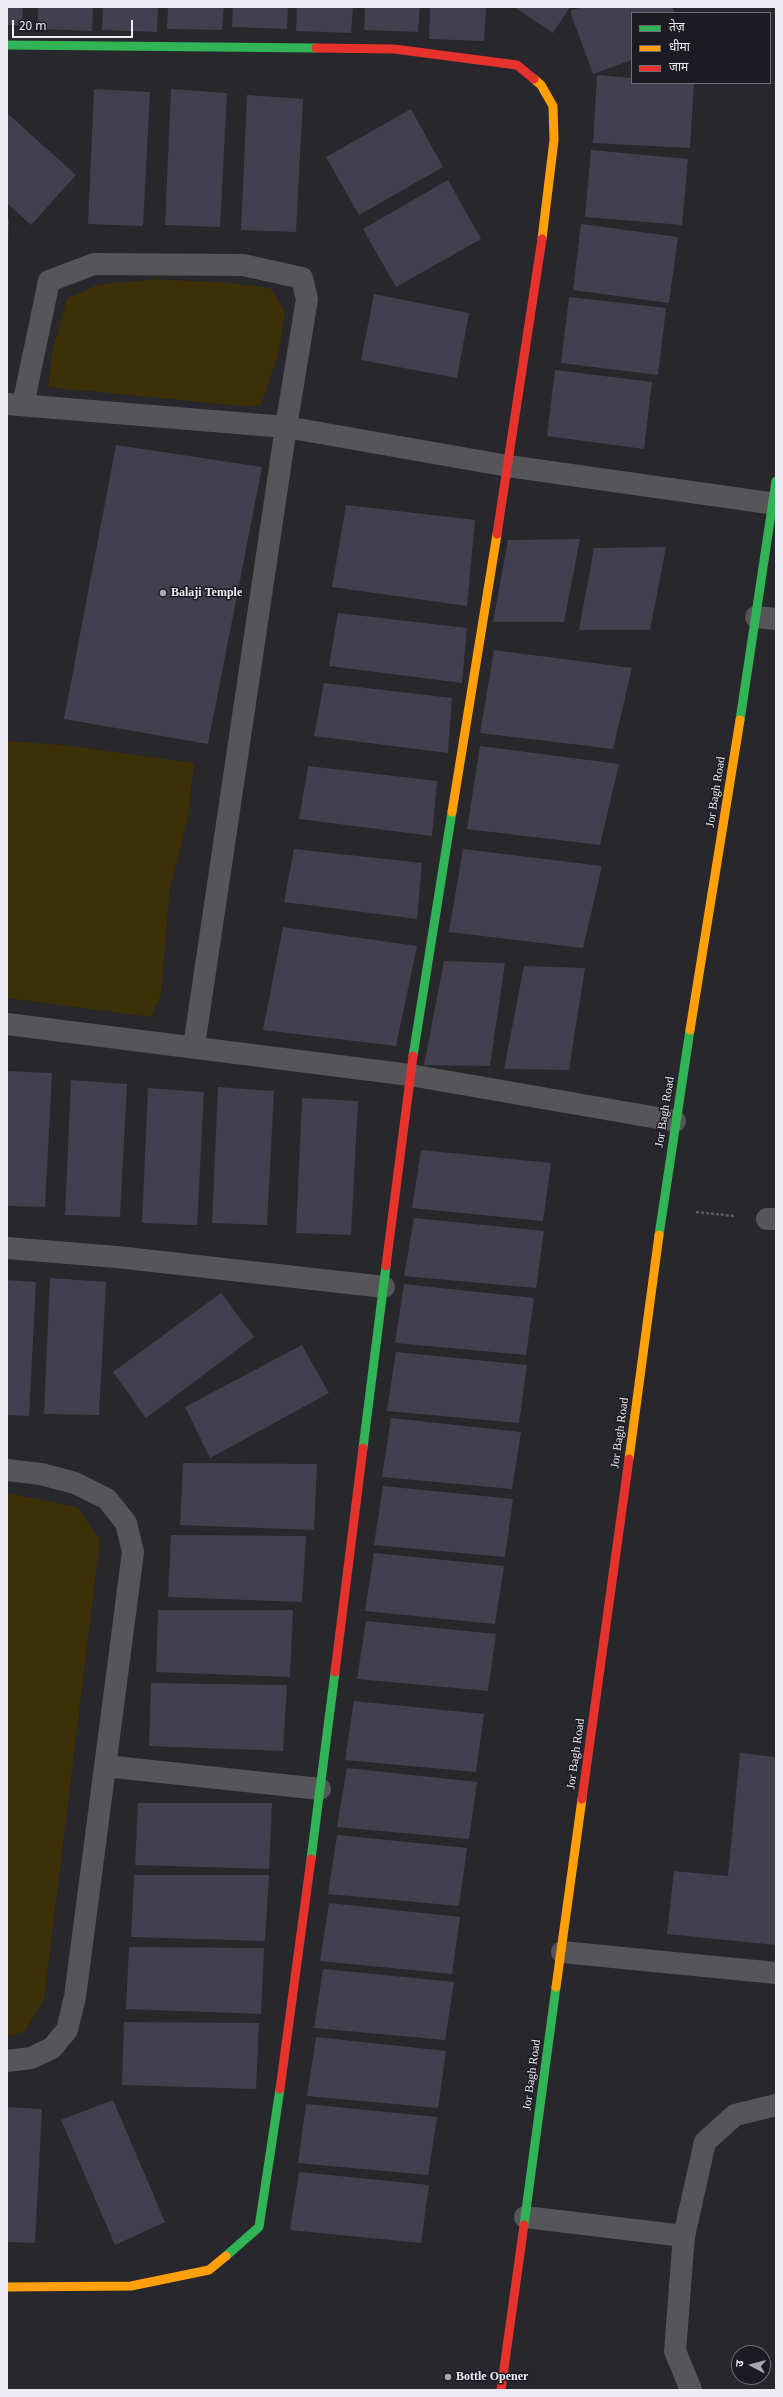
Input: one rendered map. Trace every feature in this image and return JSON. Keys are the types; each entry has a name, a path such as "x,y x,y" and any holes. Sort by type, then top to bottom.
{"street":[{"path":"7,45 394,49 517,65 541,85 553,106 554,140 539,268 410,1075 320,1789 272,2146 259,2227 209,2270 131,2286 7,2287"},
{"path":"194,1046 286,427 307,299 302,278 243,265 94,264 49,281 15,404 286,427 508,466 774,504"},
{"name":"Jor Bagh Road","path":"501,2390 675,1121 766,618 776,481"},
{"path":"7,1024 194,1046 410,1075 675,1121"},
{"path":"7,1248 117,1257 384,1287"},
{"path":"7,1470 41,1474 75,1483 107,1499 126,1523 133,1552 74,1997 67,2030 52,2048 31,2058 7,2061"},
{"path":"105,1766 320,1789"},
{"path":"562,1952 776,1974"},
{"path":"690,2390 675,2351 684,2236 705,2142 735,2115 776,2105"},
{"path":"525,2217 684,2236"}],"path":[{"path":"663,1210 771,1219"}],"shaded area":[{"path":"156,279 228,283 270,288 285,311 279,351 261,405 242,406 48,387 52,352 67,299 97,285"},
{"path":"7,741 63,745 194,763 188,818 170,888 161,994 151,1017 7,998"},
{"path":"7,1493 77,1507 100,1540 44,2000 24,2032 7,2036"}],"building":[{"path":"7,7 23,7 22,25 7,25"},
{"path":"38,7 93,7 92,31 37,29"},
{"path":"103,7 158,7 157,32 102,30"},
{"path":"168,7 224,7 222,30 167,29"},
{"path":"233,7 288,7 287,29 232,27"},
{"path":"297,7 353,7 351,33 296,31"},
{"path":"365,7 420,7 418,32 364,30"},
{"path":"430,7 486,7 484,41 429,39"},
{"path":"514,7 570,7 553,33"},
{"path":"582,7 672,7 674,12 631,12 631,60 593,74 570,11"},
{"path":"597,75 631,78 631,84 694,84 690,148 593,143"},
{"path":"94,89 150,92 143,226 88,224"},
{"path":"171,89 227,93 220,227 165,225"},
{"path":"247,95 303,99 296,232 241,230"},
{"path":"411,109 443,167 359,215 326,157"},
{"path":"7,113 76,175 31,225 7,203"},
{"path":"591,150 688,159 682,225 585,217"},
{"path":"448,180 481,239 396,287 363,229"},
{"path":"7,220 9,220 8,246 7,246"},
{"path":"581,224 678,237 669,303 573,290"},
{"path":"374,294 469,313 457,378 361,360"},
{"path":"569,297 666,308 658,375 561,363"},
{"path":"555,370 652,382 644,449 547,436"},
{"name":"Balaji Temple","path":"116,445 262,467 208,744 64,719"},
{"path":"346,505 475,520 467,606 332,587"},
{"path":"580,539 564,622 493,622 508,540"},
{"path":"666,547 650,630 579,630 594,548"},
{"path":"338,613 467,628 462,683 329,666"},
{"path":"494,650 632,668 613,749 480,733"},
{"path":"324,683 452,698 448,753 314,736"},
{"path":"480,746 619,764 600,845 467,829"},
{"path":"308,766 437,781 432,836 299,819"},
{"path":"294,849 422,863 417,919 284,902"},
{"path":"463,849 602,866 583,948 449,932"},
{"path":"283,927 417,946 396,1046 263,1030"},
{"path":"444,961 505,963 490,1066 424,1065"},
{"path":"524,966 585,968 569,1070 504,1069"},
{"path":"7,1071 52,1073 45,1207 7,1206"},
{"path":"71,1080 127,1084 120,1217 65,1215"},
{"path":"218,1087 274,1091 267,1225 212,1223"},
{"path":"148,1088 204,1092 197,1225 142,1223"},
{"path":"302,1098 358,1101 351,1235 296,1233"},
{"path":"421,1150 551,1163 543,1221 412,1208"},
{"path":"414,1218 544,1231 536,1288 404,1276"},
{"path":"50,1278 106,1282 99,1415 44,1414"},
{"path":"7,1280 36,1282 29,1416 7,1415"},
{"path":"404,1284 534,1298 526,1355 395,1343"},
{"path":"221,1293 254,1337 146,1418 113,1372"},
{"path":"302,1345 329,1393 210,1458 185,1407"},
{"path":"396,1352 527,1365 519,1423 387,1411"},
{"path":"391,1418 521,1432 512,1489 382,1477"},
{"path":"183,1463 317,1464 314,1530 180,1525"},
{"path":"383,1486 513,1499 505,1557 374,1545"},
{"path":"171,1535 306,1536 302,1602 168,1597"},
{"path":"374,1553 504,1566 495,1624 365,1611"},
{"path":"158,1610 293,1610 290,1677 156,1672"},
{"path":"366,1621 496,1634 488,1691 357,1679"},
{"path":"151,1683 287,1685 283,1751 149,1746"},
{"path":"354,1701 484,1714 476,1772 345,1760"},
{"path":"740,1753 776,1757 776,1945 667,1934 674,1871 728,1876"},
{"path":"347,1768 477,1782 469,1839 337,1827"},
{"path":"138,1803 272,1803 269,1869 135,1865"},
{"path":"337,1835 467,1848 459,1906 328,1894"},
{"path":"134,1875 269,1875 265,1941 131,1937"},
{"path":"329,1903 460,1917 452,1974 320,1961"},
{"path":"129,1947 264,1948 261,2014 126,2009"},
{"path":"323,1969 454,1982 445,2040 314,2028"},
{"path":"124,2022 259,2023 256,2089 122,2085"},
{"path":"316,2037 446,2051 438,2108 307,2096"},
{"path":"113,2100 165,2222 115,2245 61,2120"},
{"path":"306,2104 437,2117 428,2175 298,2163"},
{"path":"7,2107 42,2109 35,2243 7,2242"},
{"path":"299,2172 429,2185 421,2243 290,2230"}],"traffic: fast":[{"path":"7,45 316,48"},
{"path":"740,720 776,481"},
{"path":"413,1056 452,812"},
{"path":"659,1235 690,1030"},
{"path":"363,1448 386,1266"},
{"path":"311,1859 335,1672"},
{"path":"524,2225 556,1987"},
{"path":"226,2256 259,2227 280,2089"}],"traffic: slow":[{"path":"534,79 541,85 553,106 554,140 542,239"},
{"path":"452,812 497,534"},
{"path":"690,1030 740,720"},
{"path":"629,1459 659,1235"},
{"path":"556,1987 582,1799"},
{"path":"7,2287 131,2286 209,2270 226,2256"}],"traffic: jam":[{"path":"316,48 394,49 517,65 534,79"},
{"path":"497,534 542,239"},
{"path":"386,1266 413,1056"},
{"path":"335,1672 363,1448"},
{"path":"582,1799 629,1459"},
{"path":"280,2089 311,1859"},
{"path":"501,2390 524,2225"}],"place":[{"name":"Balaji Temple","path":"163,593"},
{"name":"Bottle Opener","path":"448,2377"}]}
